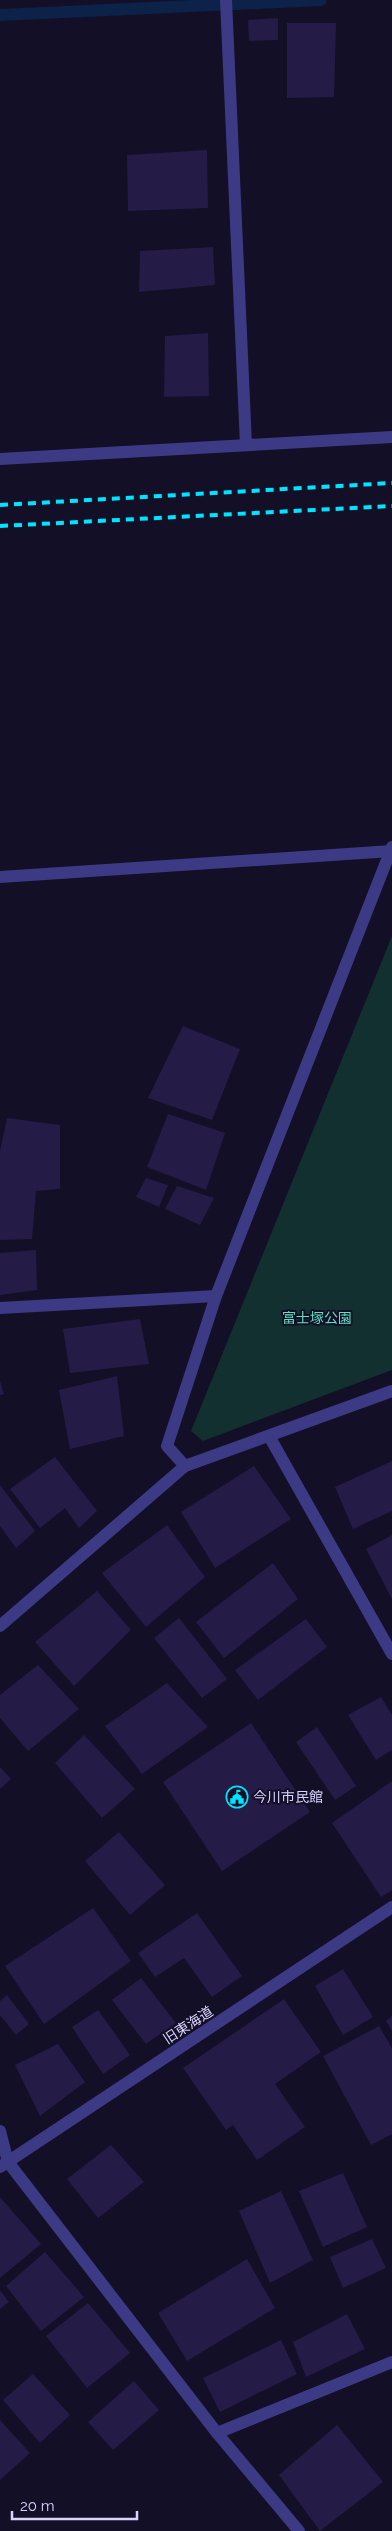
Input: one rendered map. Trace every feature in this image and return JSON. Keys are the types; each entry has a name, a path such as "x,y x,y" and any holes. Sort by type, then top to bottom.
{"street":[{"path":"226,0 246,444"},
{"path":"0,459 392,437"},
{"path":"0,877 391,850 216,1296 167,1446 185,1466"},
{"path":"0,1308 216,1296"},
{"path":"0,1626 185,1466 392,1391"},
{"path":"269,1436 392,1654"},
{"name":"旧東海道","path":"4,2164 392,1907"},
{"path":"0,2131 4,2164 217,2433 299,2531"},
{"path":"217,2433 392,2362"}],"green space":[{"name":"富士塚公園","path":"392,936 392,1370 203,1441 191,1431"}],"building":[{"path":"278,18 278,40 249,41 248,20"},
{"path":"287,23 336,23 334,97 287,98"},
{"path":"207,150 208,208 128,211 127,155"},
{"path":"213,247 215,285 139,292 140,251"},
{"path":"208,333 209,396 164,397 165,336"},
{"path":"183,1026 240,1049 212,1120 148,1098"},
{"path":"168,1114 225,1133 206,1190 147,1167"},
{"path":"7,1118 60,1125 60,1189 36,1191 32,1239 0,1240 0,1151"},
{"path":"146,1178 168,1185 159,1207 136,1197"},
{"path":"177,1186 214,1198 200,1225 165,1209"},
{"path":"36,1250 37,1290 0,1295 0,1253"},
{"path":"140,1319 149,1364 70,1373 63,1329"},
{"path":"117,1376 124,1436 70,1449 59,1390"},
{"path":"0,1381 4,1394 0,1395"},
{"path":"55,1457 97,1511 79,1528 65,1508 40,1528 10,1489"},
{"path":"392,1461 392,1511 353,1529 335,1487"},
{"path":"254,1466 291,1519 215,1568 181,1512"},
{"path":"0,1485 35,1531 16,1548 0,1526"},
{"path":"167,1525 205,1577 146,1627 102,1573"},
{"path":"392,1535 392,1599 366,1549"},
{"path":"273,1563 298,1599 224,1658 196,1622"},
{"path":"97,1591 131,1630 74,1686 35,1642"},
{"path":"179,1618 227,1679 202,1698 154,1638"},
{"path":"306,1619 327,1647 258,1700 235,1670"},
{"path":"38,1665 79,1709 28,1751 0,1718 0,1695"},
{"path":"167,1683 208,1727 142,1774 105,1726"},
{"path":"381,1697 392,1715 392,1750 376,1760 348,1715"},
{"name":"今川市民館","path":"251,1723 310,1812 222,1871 163,1782"},
{"path":"317,1727 356,1786 335,1800 296,1742"},
{"path":"84,1735 135,1789 102,1818 55,1763"},
{"path":"0,1767 11,1779 0,1789"},
{"path":"392,1781 392,1890 381,1897 332,1823"},
{"path":"119,1832 165,1885 130,1915 85,1861"},
{"path":"93,1908 131,1961 44,2024 5,1966"},
{"path":"197,1913 242,1976 212,1997 184,1958 155,1977 138,1953"},
{"path":"343,1969 373,2017 343,2035 315,1986"},
{"path":"141,1978 176,2023 146,2044 112,2000"},
{"path":"7,1995 29,2024 16,2035 0,2015 0,2001"},
{"path":"284,1999 321,2052 275,2084 305,2127 257,2160 233,2125 226,2130 183,2068"},
{"path":"98,2010 130,2055 103,2074 72,2027"},
{"path":"392,2016 392,2031 386,2021"},
{"path":"379,2026 392,2048 392,2134 371,2145 323,2056"},
{"path":"58,2044 85,2082 40,2116 15,2065"},
{"path":"111,2145 144,2182 98,2218 67,2179"},
{"path":"343,2173 367,2227 323,2247 299,2191"},
{"path":"281,2191 313,2260 270,2283 239,2211"},
{"path":"0,2197 41,2244 0,2278"},
{"path":"372,2239 386,2268 343,2288 330,2257"},
{"path":"45,2252 84,2297 41,2331 6,2286"},
{"path":"247,2259 275,2308 187,2361 158,2313"},
{"path":"0,2290 9,2302 0,2309"},
{"path":"88,2303 130,2353 87,2388 46,2336"},
{"path":"347,2314 365,2349 306,2377 293,2342"},
{"path":"281,2340 297,2374 220,2412 203,2378"},
{"path":"33,2374 70,2415 40,2443 3,2400"},
{"path":"134,2381 159,2410 113,2450 88,2422"},
{"path":"0,2420 30,2453 0,2480"},
{"path":"337,2425 383,2482 320,2531 279,2475"}],"waterway":[{"path":"0,15 321,0"}],"railway":[{"path":"0,505 392,483"},
{"path":"0,526 392,506"}],"place":[{"name":"今川市民館","path":"237,1797"}]}
